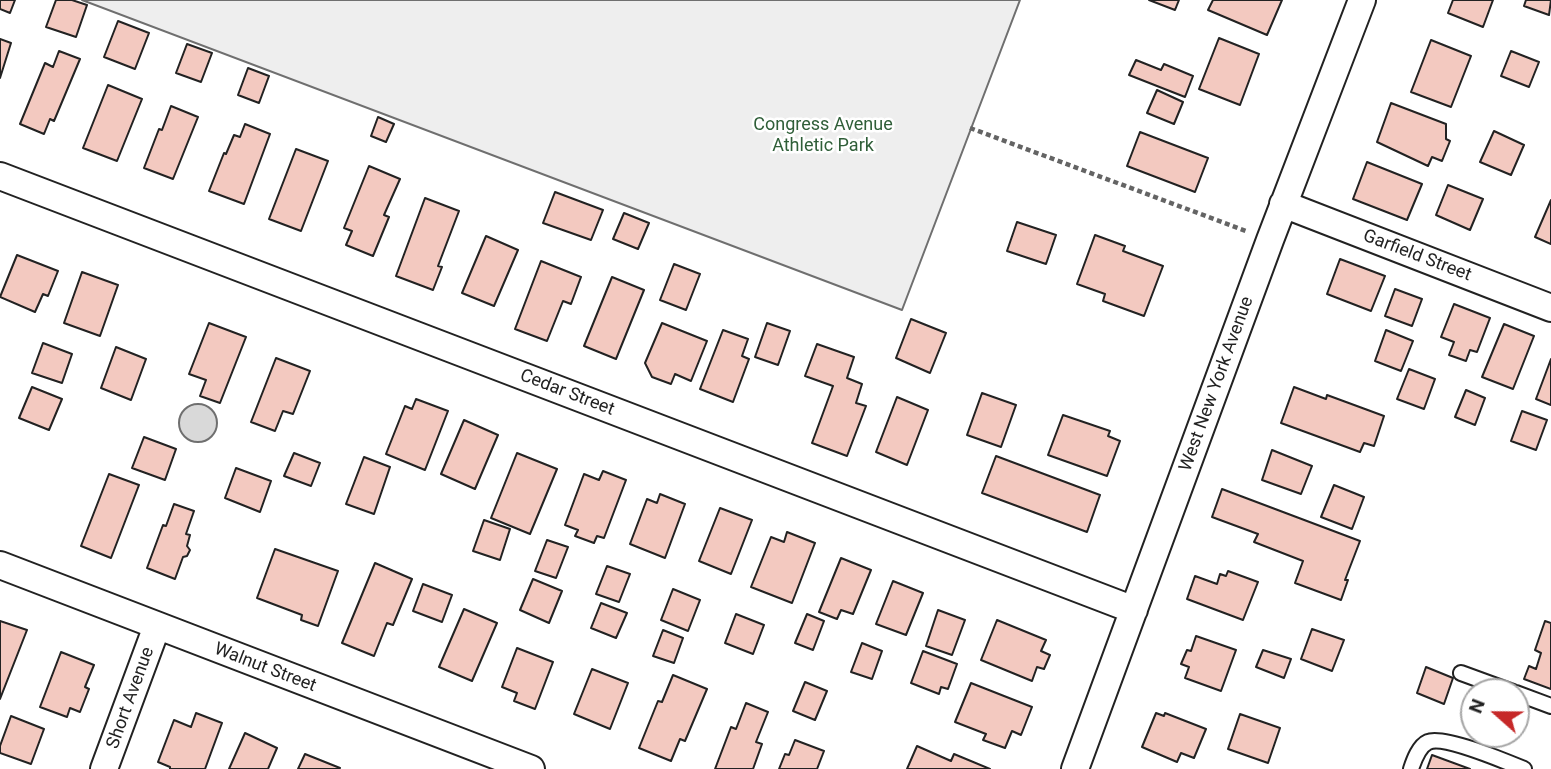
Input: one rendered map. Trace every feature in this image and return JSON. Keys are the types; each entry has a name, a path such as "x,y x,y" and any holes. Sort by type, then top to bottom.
{"street":[{"name":"West New York Avenue","path":"1075,769 1283,204 1362,0"},
{"name":"Cedar Street","path":"0,176 1134,610"},
{"name":"Garfield Street","path":"1283,204 1551,308"},
{"name":"Walnut Street","path":"0,565 531,769"},
{"name":"Short Avenue","path":"104,769 157,626"}],"lane":[{"path":"1461,673 1475,678"},
{"path":"1530,698 1551,706"},
{"path":"1411,769 1422,746 1434,740 1485,754 1524,769"}],"path":[{"path":"970,128 1270,240"}],"green space":[{"name":"Congress Avenue Athletic Park","path":"82,0 1020,0 902,310"}],"shaded area":[{"path":"198,404 211,410 217,423 211,436 198,442 185,436 179,423 185,410"}],"building":[{"path":"0,0 15,0 10,13 0,9"},
{"path":"56,0 72,0 87,5 76,37 46,27"},
{"path":"1149,0 1179,0 1175,10"},
{"path":"1213,0 1282,0 1267,35 1208,10"},
{"path":"1453,0 1493,0 1483,27 1448,13"},
{"path":"1526,0 1551,0 1549,15 1524,6"},
{"path":"118,21 149,33 135,69 104,57"},
{"path":"1219,38 1259,54 1240,105 1199,89"},
{"path":"0,39 11,43 0,78"},
{"path":"1431,40 1471,56 1451,107 1411,92"},
{"path":"187,44 212,53 201,82 176,73"},
{"path":"59,51 80,59 54,121 50,119 44,134 20,124 45,63 53,67"},
{"path":"1511,51 1539,62 1529,87 1501,76"},
{"path":"1136,60 1161,70 1164,64 1193,76 1185,97 1129,75"},
{"path":"248,68 269,76 259,103 238,95"},
{"path":"108,85 142,99 117,161 83,148"},
{"path":"1157,90 1183,102 1174,124 1147,113"},
{"path":"1391,103 1446,124 1446,139 1450,141 1442,161 1432,157 1428,166 1377,142"},
{"path":"171,106 198,117 173,179 144,168"},
{"path":"378,117 394,124 386,142 371,136"},
{"path":"245,124 270,134 244,204 209,191 224,153 226,154 234,135 240,137"},
{"path":"1494,131 1524,145 1511,175 1480,162"},
{"path":"1140,132 1208,158 1195,192 1127,166"},
{"path":"296,149 328,161 301,231 269,219"},
{"path":"1367,162 1422,184 1407,220 1353,199"},
{"path":"369,166 400,179 384,215 389,217 373,256 346,245 352,231 344,228"},
{"path":"1448,185 1483,199 1470,230 1436,215"},
{"path":"555,192 603,210 591,240 543,223"},
{"path":"425,198 459,211 438,266 442,267 433,290 396,276"},
{"path":"1551,200 1551,244 1535,237"},
{"path":"624,213 649,223 638,249 613,239"},
{"path":"1017,222 1056,235 1046,264 1007,251"},
{"path":"1095,235 1125,246 1123,251 1163,266 1144,316 1103,301 1105,294 1077,284"},
{"path":"486,236 518,250 494,306 462,293"},
{"path":"17,255 58,271 48,296 43,294 35,312 0,297"},
{"path":"1340,259 1385,276 1371,311 1327,294"},
{"path":"541,261 581,277 571,304 563,301 547,341 515,329"},
{"path":"674,264 700,274 686,310 660,300"},
{"path":"82,272 118,285 100,336 64,323"},
{"path":"612,277 644,290 616,359 584,346"},
{"path":"1395,289 1422,299 1412,326 1385,316"},
{"path":"1454,304 1490,318 1477,352 1470,350 1466,361 1449,355 1454,342 1441,337"},
{"path":"911,319 946,333 930,373 896,358"},
{"path":"209,323 246,337 220,403 200,396 206,380 189,374"},
{"path":"662,323 707,341 691,381 675,374 671,384 652,377 645,363"},
{"path":"767,323 790,331 778,365 755,357"},
{"path":"1504,324 1534,336 1513,389 1482,377"},
{"path":"723,330 748,339 742,356 749,359 733,402 700,389"},
{"path":"1386,330 1413,341 1401,371 1375,361"},
{"path":"43,343 72,354 62,383 32,373"},
{"path":"817,344 854,357 847,378 862,384 856,403 866,406 847,456 812,443 833,386 805,376"},
{"path":"116,347 146,359 131,400 101,388"},
{"path":"276,358 310,371 293,414 283,411 275,431 251,422"},
{"path":"1551,359 1551,405 1536,399"},
{"path":"1409,369 1435,379 1424,409 1397,399"},
{"path":"32,387 62,399 49,430 19,418"},
{"path":"1294,387 1326,399 1327,395 1384,416 1374,446 1364,443 1360,452 1281,423"},
{"path":"1466,390 1485,398 1475,425 1455,417"},
{"path":"982,393 1016,405 1001,447 967,435"},
{"path":"897,397 928,410 907,465 876,452"},
{"path":"416,399 448,411 425,470 386,454 405,406 412,409"},
{"path":"1522,411 1547,420 1536,450 1511,441"},
{"path":"1063,415 1110,431 1108,436 1120,441 1107,476 1048,455"},
{"path":"464,420 498,435 475,489 441,474"},
{"path":"144,437 176,449 165,480 132,468"},
{"path":"1272,450 1312,466 1301,494 1262,480"},
{"path":"294,453 320,463 311,486 284,476"},
{"path":"517,453 557,469 530,534 491,518"},
{"path":"996,456 1100,495 1087,532 982,493"},
{"path":"364,457 390,467 374,514 346,504"},
{"path":"236,468 271,481 260,512 225,498"},
{"path":"603,471 626,480 604,538 597,536 594,543 575,536 578,530 565,525 584,474 599,480"},
{"path":"109,474 139,485 111,558 81,546"},
{"path":"1334,485 1364,497 1352,529 1321,517"},
{"path":"1222,489 1360,541 1345,580 1348,580 1341,600 1295,583 1303,561 1254,542 1258,534 1212,517"},
{"path":"660,494 685,504 665,558 630,544 647,499 657,503"},
{"path":"174,504 194,511 186,534 190,535 187,546 190,550 187,556 183,557 175,579 147,568"},
{"path":"720,508 752,520 731,574 699,561"},
{"path":"484,520 510,529 500,560 473,551"},
{"path":"787,532 815,543 792,603 751,587 771,537 784,542"},
{"path":"547,540 568,547 556,578 535,571"},
{"path":"275,549 338,571 318,626 301,620 302,615 257,598"},
{"path":"841,558 871,570 853,614 841,610 837,619 819,612"},
{"path":"375,563 412,579 393,625 387,623 374,656 342,643"},
{"path":"607,566 630,574 619,602 596,594"},
{"path":"1228,571 1258,582 1243,620 1187,599 1195,576 1217,584 1220,574 1226,576"},
{"path":"533,579 562,591 549,623 520,610"},
{"path":"893,581 923,593 906,635 876,624"},
{"path":"423,584 452,595 442,622 413,611"},
{"path":"673,589 700,600 688,631 661,620"},
{"path":"601,603 627,613 616,638 591,628"},
{"path":"464,609 497,623 472,681 439,667"},
{"path":"938,610 965,620 952,655 926,646"},
{"path":"736,614 764,625 753,654 725,643"},
{"path":"807,614 824,621 813,650 795,643"},
{"path":"997,620 1046,640 1041,651 1050,655 1044,669 1037,667 1032,681 981,660"},
{"path":"0,621 27,630 0,699"},
{"path":"1545,621 1551,623 1551,689 1530,681 1530,678 1524,678 1529,666 1536,669 1541,653 1535,650"},
{"path":"1312,629 1344,640 1332,671 1301,659"},
{"path":"663,630 683,638 674,663 653,656"},
{"path":"1196,636 1236,650 1221,691 1185,678 1189,667 1181,664 1187,650 1191,651"},
{"path":"862,643 882,651 872,679 851,672"},
{"path":"517,648 553,662 535,709 514,701 517,693 502,687"},
{"path":"1263,650 1291,659 1284,678 1256,667"},
{"path":"923,651 957,664 948,689 941,687 939,694 911,683"},
{"path":"61,652 94,665 85,687 89,689 80,712 70,708 67,717 40,707"},
{"path":"1426,667 1453,678 1444,704 1417,693"},
{"path":"592,669 628,683 610,729 574,714"},
{"path":"673,675 707,689 685,741 680,739 671,761 639,748 658,701 662,702"},
{"path":"805,682 827,691 815,720 793,711"},
{"path":"971,683 1032,707 1021,735 1012,731 1005,748 983,740 986,734 955,722"},
{"path":"746,703 768,712 756,742 762,744 753,769 715,769 731,727 736,729"},
{"path":"196,713 222,723 205,769 170,769 158,762 174,720 191,727"},
{"path":"1156,713 1164,716 1165,713 1206,729 1194,758 1181,753 1177,762 1142,747"},
{"path":"1240,714 1280,728 1268,763 1228,749"},
{"path":"11,716 44,729 31,764 0,753"},
{"path":"245,733 277,748 268,769 229,769"},
{"path":"795,740 824,751 817,769 779,769"},
{"path":"917,746 951,761 954,754 990,769 907,769"},
{"path":"305,754 340,768 298,769"},
{"path":"1432,755 1470,769 1427,769"}]}
